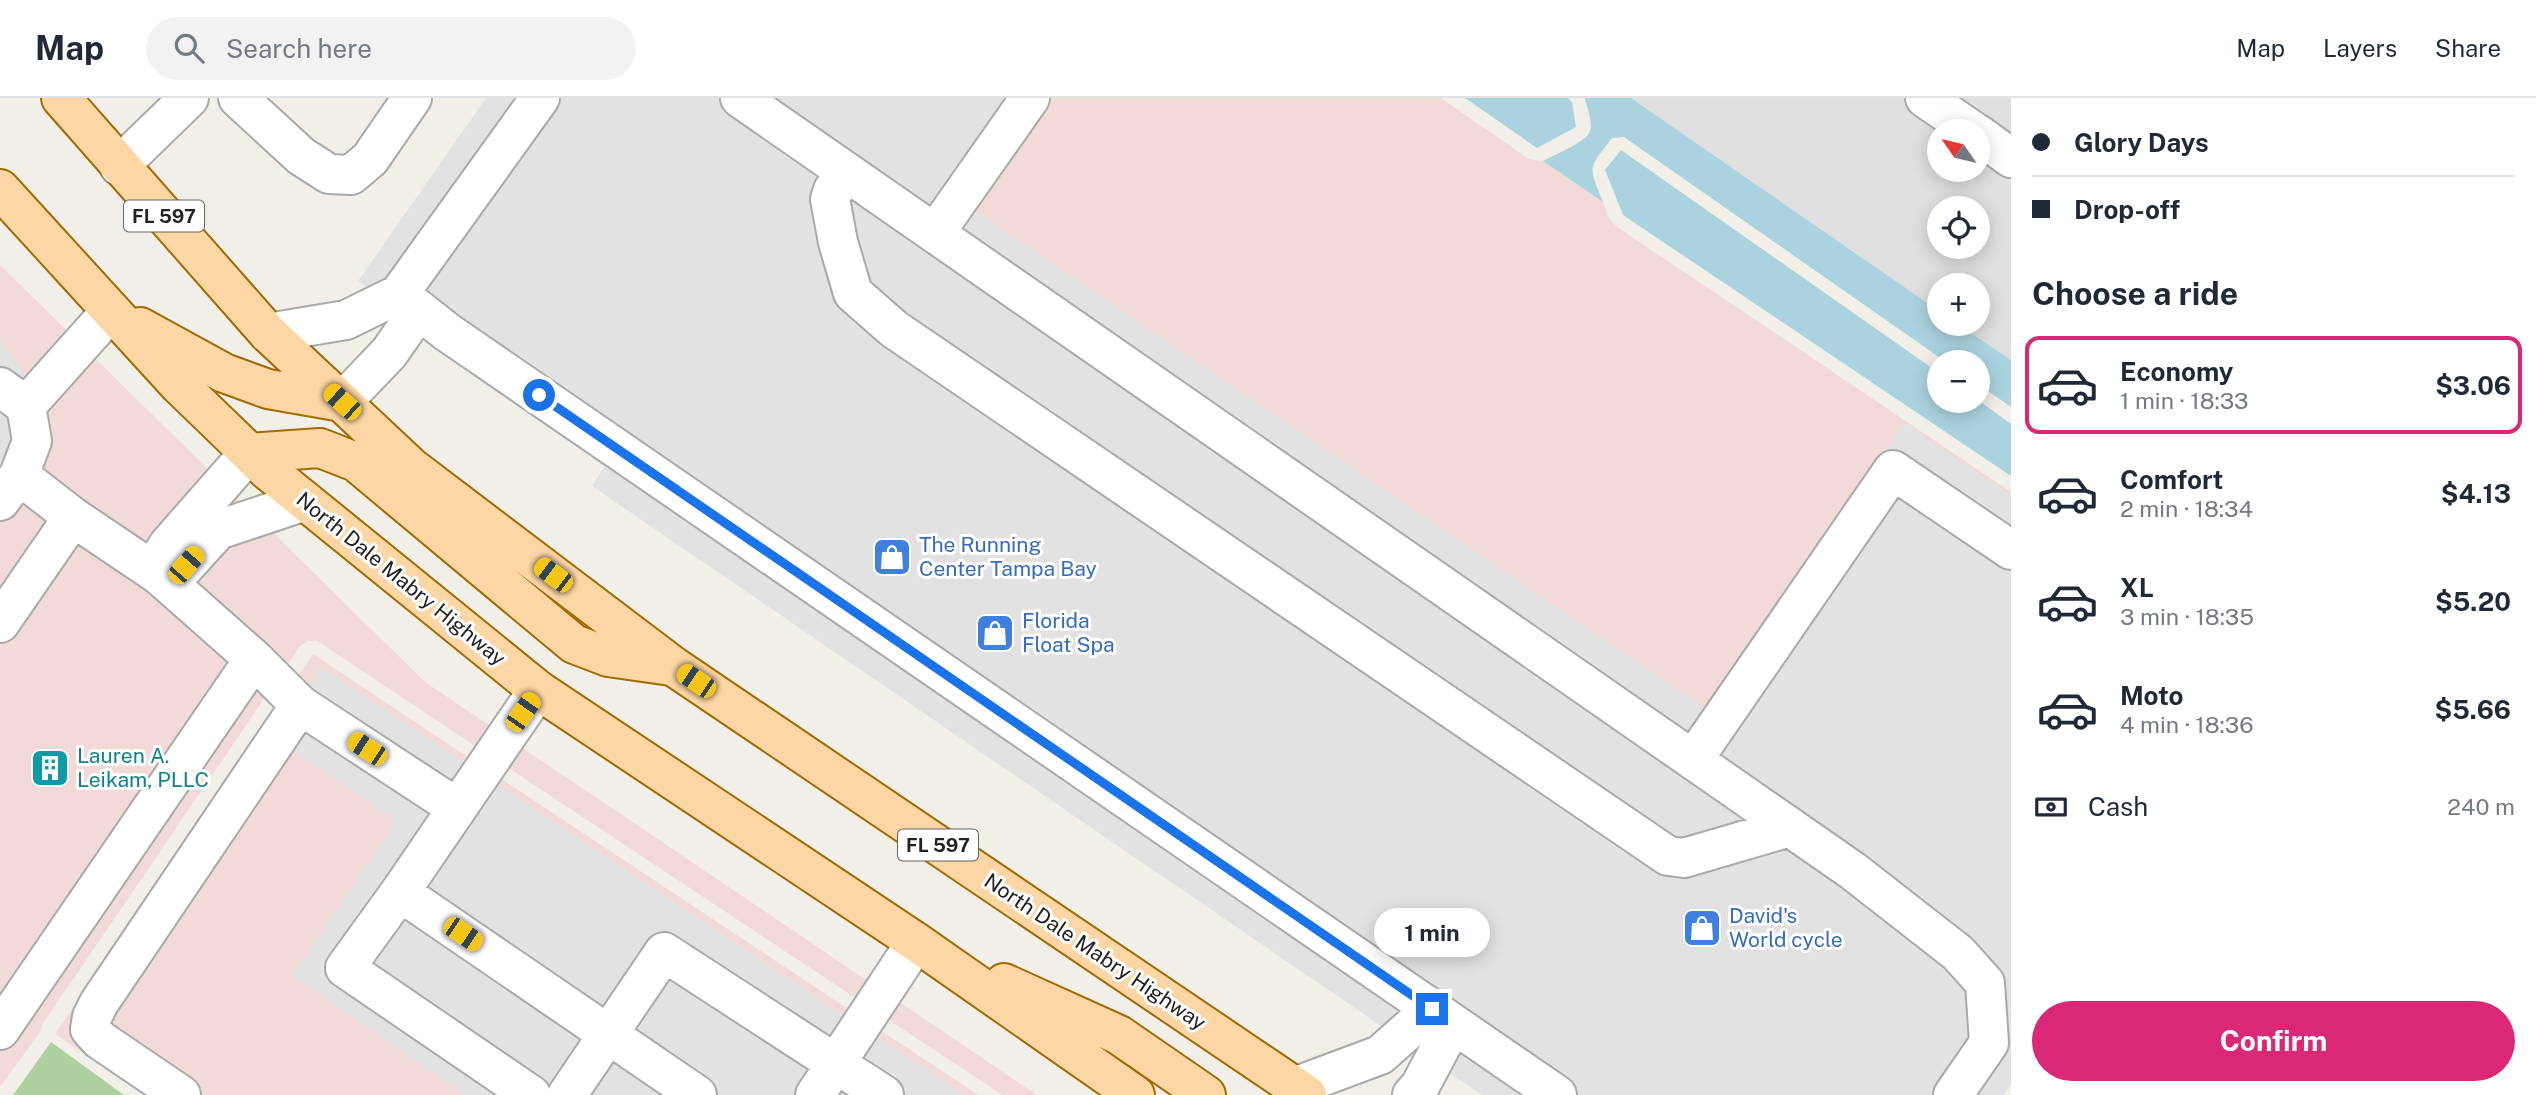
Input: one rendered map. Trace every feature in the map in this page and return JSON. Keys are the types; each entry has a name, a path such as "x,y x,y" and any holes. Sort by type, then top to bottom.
{"main road":[{"name":"North Dale Mabry Highway","path":"61,98 268,333 412,468 673,666 1300,1091"},
{"name":"North Dale Mabry Highway","path":"0,189 179,385 249,453 304,502 538,690 916,942 1135,1095"},
{"path":"111,311 224,373 268,390 342,402"},
{"path":"249,453 320,448 356,462 574,644 608,657 673,666"},
{"path":"916,942 1119,1035 1206,1095"}],"street":[{"path":"119,166 189,98"},
{"path":"238,98 301,156 330,174 351,175 370,159 412,98"},
{"path":"342,402 388,353 409,302 540,98"},
{"path":"740,98 1853,871 1958,953 1998,976 2000,1050 1953,1095"},
{"path":"935,233 1030,98"},
{"path":"1925,98 1956,119"},
{"path":"1990,143 2011,158"},
{"path":"849,174 833,190 830,198 838,242 853,293 894,329 1668,856 1684,858 1790,827"},
{"path":"268,333 346,320 409,302"},
{"path":"409,302 447,332 1556,1095"},
{"path":"111,311 13,396 32,441 10,488 73,517 159,575 254,659 300,705 457,808"},
{"path":"159,575 157,568 160,557 169,544 249,453"},
{"path":"1693,760 1893,470 2011,550"},
{"path":"159,575 167,577 178,573 218,530 304,502"},
{"path":"0,623 73,517"},
{"path":"0,1030 254,659"},
{"path":"531,1095 345,968 538,690"},
{"path":"181,1095 100,1040 90,1029 92,1017 300,705"},
{"path":"400,892 697,1095"},
{"path":"816,1095 916,942"},
{"path":"567,1095 664,952 884,1095"},
{"path":"1300,1091 1380,1055 1443,1017"},
{"path":"1412,1095 1420,1086 1443,1017"}],"shaded area":[{"path":"486,98 1051,98 974,210 1706,709 1904,422 2011,495 2011,1084 2003,1095 1482,1095 592,486 605,466 358,281"},
{"path":"728,98 1441,98 1529,159 1543,161 1603,202 1609,218 1616,226 2011,492 2011,938"},
{"path":"1631,98 2011,98 2011,360 1976,336 1990,336 1990,273 1927,273 1927,303"},
{"path":"0,265 425,682 1037,1095 1002,1095 317,641 308,641 300,646 42,1025 40,1032 0,1087"},
{"path":"0,340 49,406 0,475"},
{"path":"313,654 978,1095 146,1095 55,1034"},
{"path":"319,666 965,1095 465,1095 292,975 396,821 288,747"}],"green space":[{"path":"51,1042 124,1095 13,1095"}],"water":[{"path":"1465,98 1568,98 1572,102 1576,127 1537,148"},
{"path":"1585,98 1631,98 1927,303 1927,336 1976,336 2011,360 2011,407 1990,392 1990,350 1929,350 1624,137 1612,138 1598,156 1593,168 1603,202 1543,161 1577,144 1588,135 1591,123"},
{"path":"1621,150 1927,365 1927,413 1990,413 1990,409 2011,424 2011,476 1623,215 1605,170"}],"place":[{"name":"The Running Center Tampa Bay","path":"892,557"},
{"name":"Florida Float Spa","path":"995,633"},
{"name":"Lauren A. Leikam, PLLC","path":"50,768"},
{"name":"David's World cycle","path":"1702,928"}],"route":[{"path":"539,395 1432,1009"}]}
